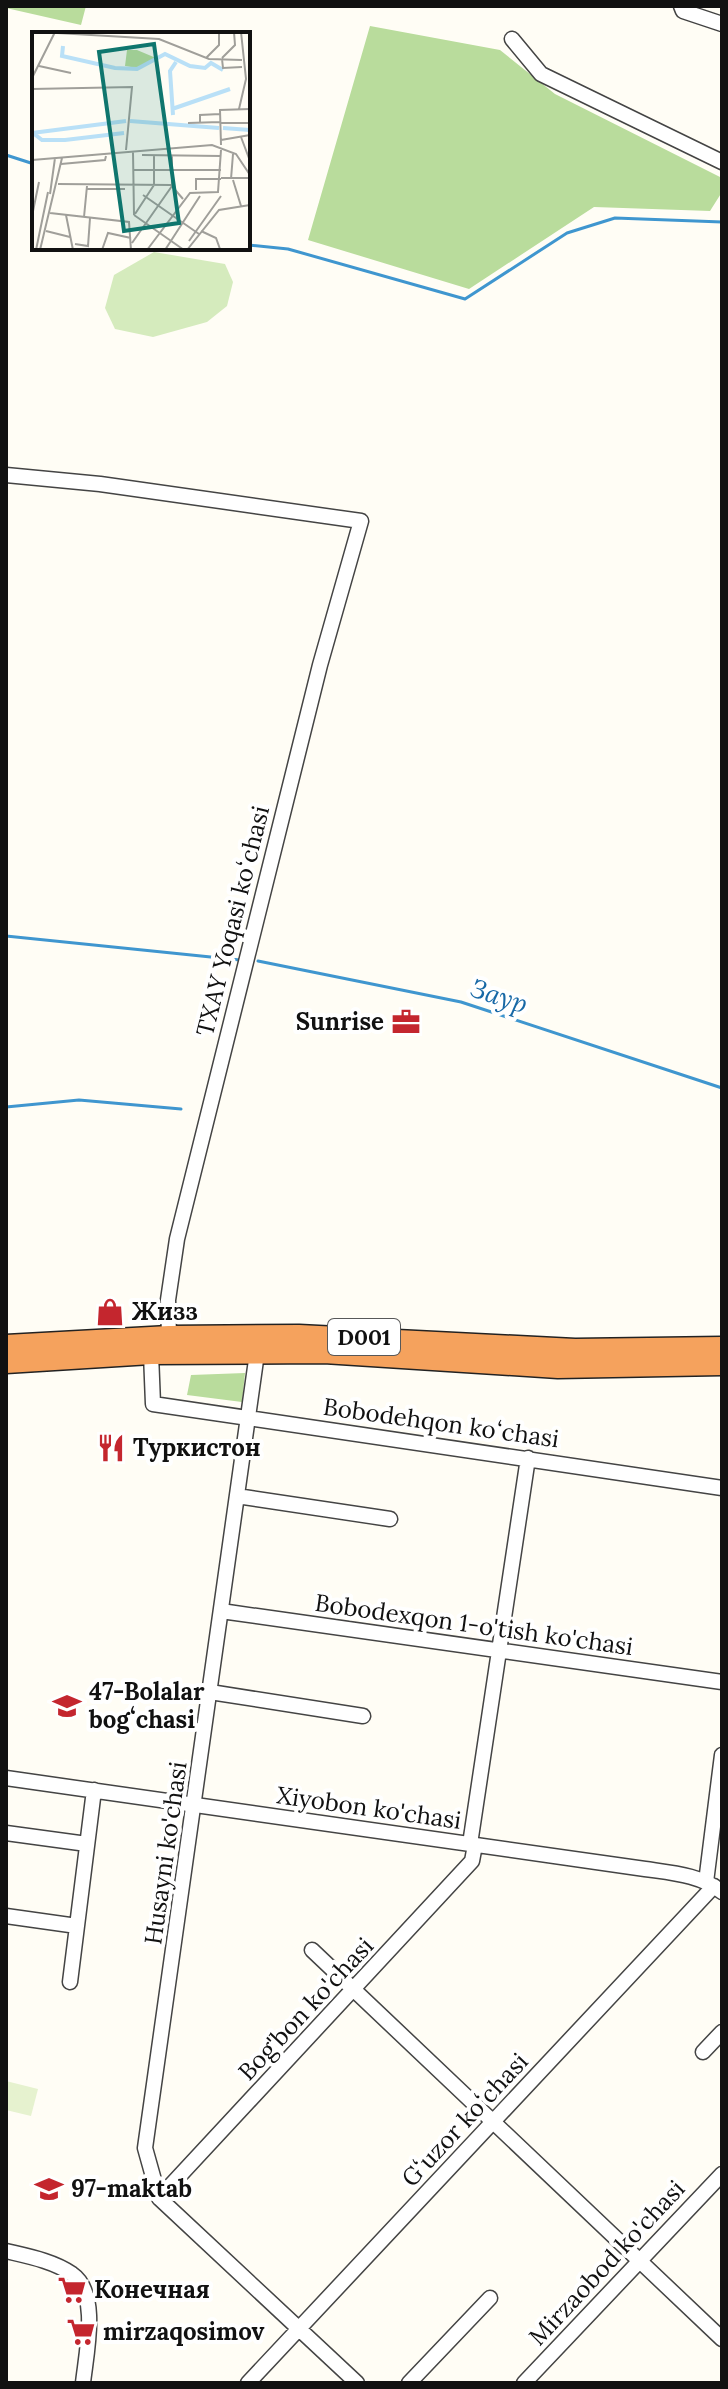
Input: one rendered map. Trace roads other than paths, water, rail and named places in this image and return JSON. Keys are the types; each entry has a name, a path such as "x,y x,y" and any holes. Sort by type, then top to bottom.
{"highway":[{"name":"D001","path":"6,1345 169,1336 299,1335 430,1349 558,1368 722,1365"},
{"name":"D001","path":"6,1363 151,1354 722,1347"}],"street":[{"path":"681,6 683,11 722,24"},
{"path":"512,39 541,74 722,162"},
{"name":"TXAY Yoqasi koʻchasi","path":"6,475 100,484 361,521 313,695 177,1239 168,1300 169,1336"},
{"name":"Husayni ko'chasi","path":"159,2198 145,2148 257,1353"},
{"name":"Bobodehqon koʻchasi","path":"151,1354 153,1404 722,1488"},
{"name":"Bog'bon ko'chasi","path":"159,2198 472,1861 528,1458"},
{"path":"237,1496 390,1519"},
{"name":"Bobodexqon 1-o'tish ko'chasi","path":"221,1611 722,1682"},
{"path":"210,1692 363,1716"},
{"path":"714,1887 722,1755"},
{"name":"Xiyobon ko'chasi","path":"6,1778 645,1869 714,1887"},
{"path":"70,1982 94,1790"},
{"path":"6,1833 87,1844"},
{"name":"Gʻuzor koʻchasi","path":"248,2383 714,1887"},
{"path":"6,1916 77,1926"},
{"path":"312,1950 722,2339"},
{"path":"703,2052 722,2032"},
{"name":"Mirzaobod ko'chasi","path":"524,2383 722,2174"},
{"path":"159,2198 357,2383"},
{"path":"6,2251 65,2269 83,2285 87,2296 88,2330 83,2383"},
{"path":"409,2383 490,2298"}],"waterway":[{"path":"6,155 32,163"},
{"path":"250,245 288,249 465,299 567,233 615,218 722,222"},
{"name":"Заур","path":"6,936 240,960"},
{"name":"Заур","path":"258,961 461,1002 722,1088"},
{"path":"6,1107 79,1100 181,1109"}],"place":[{"name":"Sunrise","path":"406,1022"},
{"name":"Жизз","path":"110,1312"},
{"name":"Туркистон","path":"111,1448"},
{"name":"47-Bolalar bogʻchasi","path":"67,1706"},
{"name":"97-maktab","path":"49,2189"},
{"name":"Конечная","path":"72,2290"},
{"name":"mirzaqosimov","path":"81,2332"}]}
